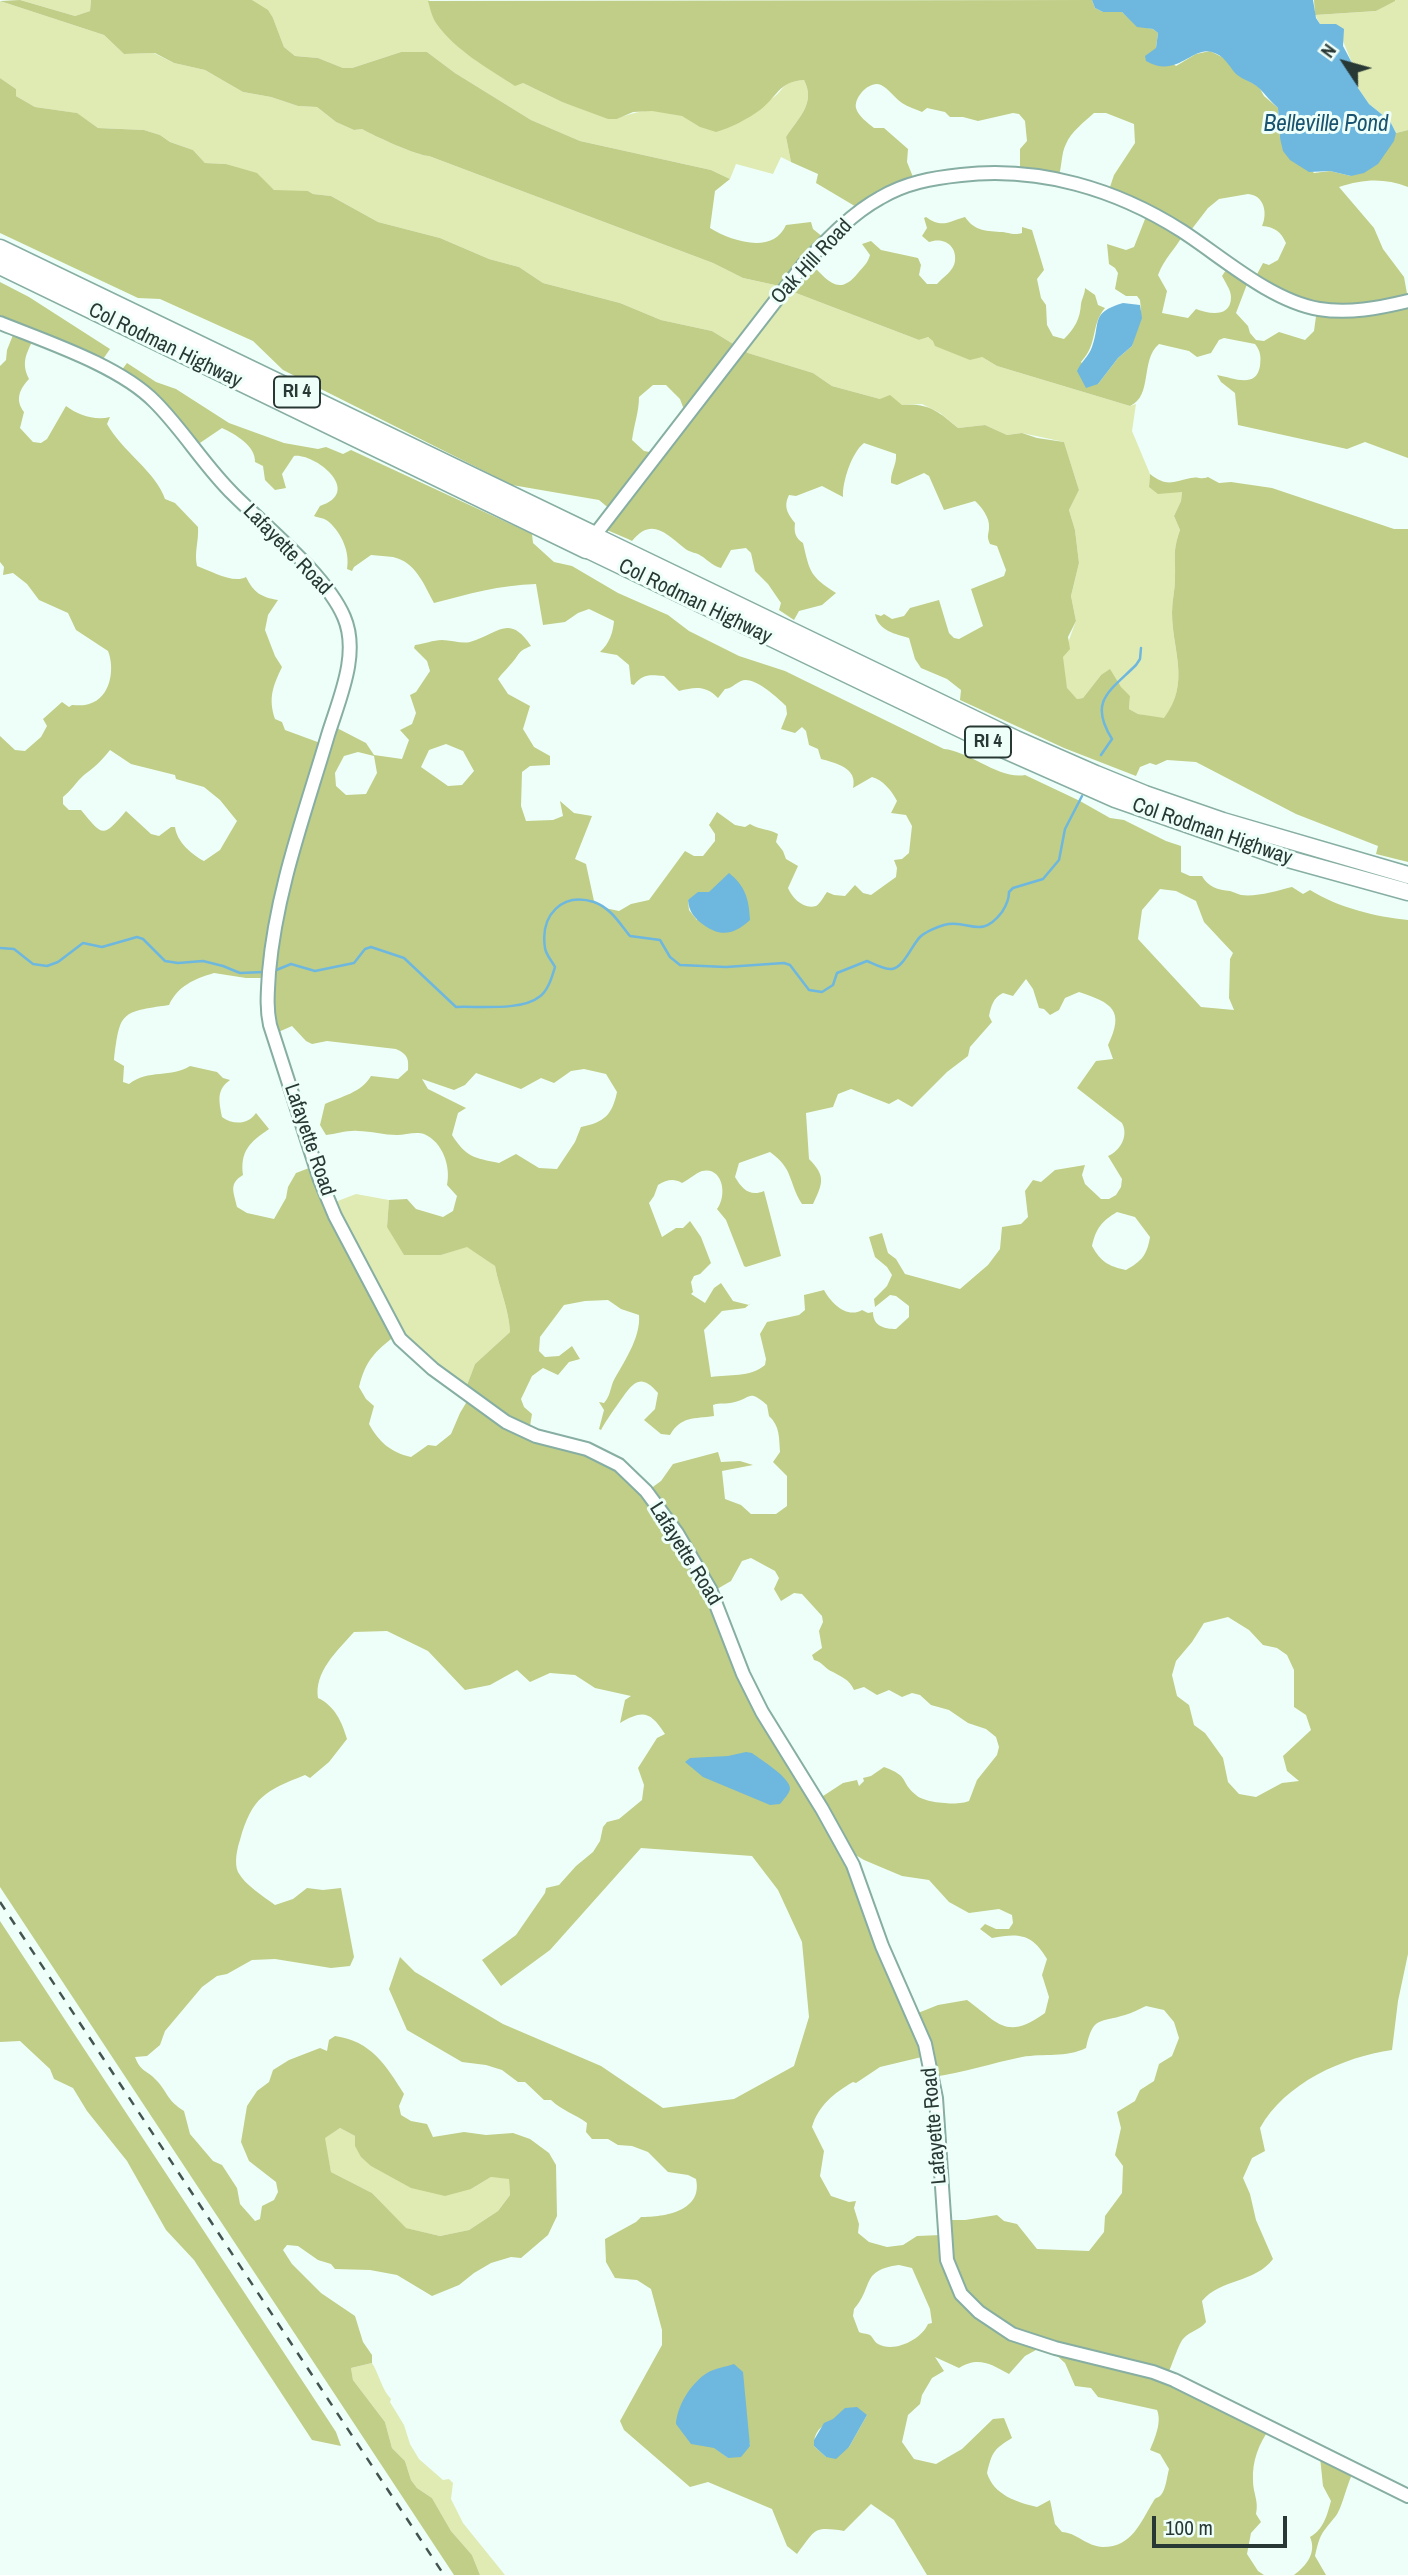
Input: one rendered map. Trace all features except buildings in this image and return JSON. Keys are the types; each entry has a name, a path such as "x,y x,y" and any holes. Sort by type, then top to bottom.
{"highway":[{"name":"Col Rodman Highway","path":"0,248 589,542 829,667 1089,788 1162,817 1282,857 1408,892"},
{"name":"Col Rodman Highway","path":"0,265 589,542 1096,774 1223,821 1408,875"}],"street":[{"name":"Oak Hill Road","path":"589,542 804,264 834,233 871,203 922,180 990,172 1053,177 1090,187 1138,206 1182,231 1267,288 1304,305 1324,310 1348,310 1408,301"},
{"name":"Lafayette Road","path":"0,323 101,366 142,391 163,412 214,476 322,583 341,610 350,639 346,675 288,874 273,936 267,1001 270,1025 320,1180 335,1216 400,1339 433,1369 506,1422 536,1436 587,1449 619,1465 646,1491 677,1533 710,1589 743,1674 762,1712 853,1865 882,1947 925,2044 936,2098 945,2249 952,2277 961,2294 986,2318 1012,2333 1055,2348 1153,2372 1174,2380 1408,2496"}],"green space":[{"path":"20,0 91,0 90,11 75,16"},
{"path":"20,0 75,16 90,11 91,0 252,0 268,10 284,47 295,56 318,58 343,68 352,68 401,52 427,52 455,73 531,120 580,141 711,170 730,179 715,191 710,228 719,233 740,241 762,243 780,234 786,225 811,222 813,229 829,242 810,263 827,280 839,285 851,280 865,265 870,255 862,244 871,241 881,250 918,258 921,265 919,275 927,284 937,284 953,268 955,255 948,243 939,240 929,242 922,236 927,228 926,217 941,223 965,217 976,227 989,231 1016,234 1022,233 1022,227 1032,230 1044,270 1037,279 1041,298 1046,305 1047,325 1053,336 1064,339 1074,327 1085,288 1095,295 1098,305 1105,308 1097,321 1087,355 1081,362 1098,384 1118,358 1132,346 1141,310 1137,296 1126,296 1115,289 1118,273 1109,264 1107,244 1126,250 1134,247 1147,214 1108,193 1114,175 1135,143 1134,124 1106,113 1094,113 1068,140 1058,179 1020,172 1020,149 1027,141 1025,121 1019,114 978,121 950,117 945,112 927,108 922,112 902,103 881,85 872,85 864,90 858,99 857,111 874,128 884,128 908,149 907,162 915,182 862,212 816,183 818,174 791,162 786,137 807,103 804,80 783,87 755,113 716,132 700,127 682,116 652,111 633,112 617,119 608,119 562,102 523,83 515,86 462,50 444,33 435,21 428,1 1092,0 1095,8 1103,12 1122,12 1137,26 1153,29 1158,33 1156,48 1176,66 1196,54 1210,51 1226,59 1237,74 1259,87 1264,96 1278,108 1280,138 1314,173 1330,171 1351,176 1396,133 1408,130 1408,187 1374,181 1339,187 1374,228 1383,249 1404,277 1408,299 1408,458 1365,442 1347,449 1238,425 1235,393 1221,382 1217,375 1237,380 1254,378 1260,366 1259,352 1255,344 1224,338 1219,340 1211,353 1197,357 1189,351 1159,344 1150,359 1142,394 1130,406 997,366 982,357 970,360 935,346 928,337 919,340 775,285 743,278 713,263 406,149 362,129 354,130 336,122 317,107 298,106 243,92 205,70 174,63 155,53 124,54 104,35 0,1","holes":["1253,195 1263,205 1265,216 1262,226 1277,231 1286,243 1278,260 1269,265 1263,263 1255,278 1317,309 1314,331 1305,340 1279,332 1264,341 1256,340 1236,313 1249,279 1230,264 1222,276 1231,297 1230,304 1223,311 1213,313 1196,309 1188,318 1162,313 1167,291 1158,275 1183,235 1188,234 1208,208 1219,199"]},
{"path":"252,0 429,0 462,50 504,79 523,83 562,102 617,119 633,113 667,111 708,129 764,104 787,84 804,80 807,103 786,137 791,162 781,157 773,174 736,164 730,179 711,170 580,141 531,120 455,73 427,52 401,52 352,68 343,68 318,58 295,56 284,47 273,18"},
{"path":"1314,0 1395,1 1376,11 1315,15"},
{"path":"1395,0 1408,0 1408,130 1396,133 1390,121 1369,104 1358,88 1352,63 1336,24 1320,24 1315,15 1376,11"},
{"path":"0,1 104,35 124,54 154,53 174,63 205,70 243,92 298,106 317,107 336,122 354,130 362,129 406,149 713,263 743,278 775,285 919,340 927,337 982,357 997,366 1130,406 1136,404 1132,431 1150,474 1149,487 1182,492 1174,516 1180,530 1175,550 1172,612 1178,667 1177,692 1164,719 1138,714 1129,709 1130,696 1101,675 1083,698 1077,699 1067,689 1063,656 1076,621 1071,596 1079,563 1075,530 1069,510 1079,490 1064,442 1022,433 1007,435 985,425 958,428 940,413 922,404 902,405 832,386 813,373 748,353 712,331 661,320 620,303 543,283 519,267 489,259 440,238 378,222 331,196 308,191 276,191 265,184 259,175 226,164 205,163 193,150 170,142 160,135 144,130 98,128 76,113 35,107 16,96 16,89 0,78"},
{"path":"0,78 16,89 16,96 35,107 77,113 98,128 144,130 160,135 170,142 193,150 205,163 226,164 257,173 274,190 308,191 331,196 378,222 440,238 489,259 519,267 543,283 620,303 661,320 712,331 748,353 813,373 832,386 880,399 890,395 902,405 926,407 939,413 958,428 985,425 1007,435 1022,433 1064,442 1079,490 1069,510 1075,530 1079,563 1071,596 1076,621 1068,637 1070,649 1063,657 1067,688 1077,699 1083,698 1101,675 1110,669 1130,696 1129,709 1138,714 1164,718 1177,692 1178,679 1172,612 1175,550 1180,530 1174,516 1182,492 1158,494 1149,487 1150,474 1165,482 1208,477 1219,483 1231,482 1272,488 1394,529 1408,529 1408,862 1376,854 1378,846 1296,814 1196,762 1167,760 1156,765 1150,763 1140,767 1136,776 1064,748 960,700 961,690 947,679 921,668 915,659 909,638 884,628 875,614 884,614 892,619 904,616 910,608 939,600 949,633 959,639 983,626 971,589 1004,576 1006,570 997,546 990,544 988,520 977,503 975,501 944,510 929,476 924,473 897,485 891,483 896,454 864,443 849,468 843,497 822,486 796,496 789,495 787,510 795,523 797,537 803,543 812,573 836,593 822,605 799,611 794,620 779,610 781,603 755,571 751,553 746,548 731,550 721,568 686,550 658,530 646,530 632,541 600,527 611,510 599,500 512,485 283,370 253,341 160,299 138,298 0,233","holes":["653,385 666,385 680,399 686,415 655,453 644,451 632,440 639,397"]},
{"path":"0,282 29,297 110,349 99,365 34,338 26,358 25,368 29,379 19,395 24,412 20,428 33,442 41,443 47,439 66,406 87,416 110,417 107,424 113,434 155,480 165,499 175,503 198,527 197,566 228,578 246,577 259,593 278,600 268,615 265,630 282,667 274,686 272,705 275,719 282,722 285,730 323,744 335,727 366,743 374,755 402,759 409,740 400,730 412,724 416,713 410,695 416,692 430,671 427,661 414,648 415,645 439,640 470,642 509,628 523,636 531,646 520,652 498,679 508,694 530,706 523,729 534,747 550,756 550,765 530,766 522,772 521,806 526,821 553,820 563,816 560,801 574,813 592,816 575,859 586,864 594,901 605,908 619,911 631,904 649,900 685,851 694,856 703,856 715,841 715,834 709,825 717,812 735,825 745,827 750,824 778,834 776,842 786,859 798,866 788,888 799,902 812,907 817,905 827,892 845,896 855,885 863,893 871,895 896,877 894,860 902,859 909,853 912,826 906,815 891,813 897,801 880,781 872,777 853,788 854,781 849,771 821,759 818,749 809,745 806,731 802,727 795,733 781,729 787,714 786,706 752,681 741,681 725,689 718,698 700,688 679,691 664,676 648,676 641,678 634,685 631,684 629,665 617,655 600,652 610,638 614,621 589,609 565,622 543,625 536,584 497,588 434,603 418,575 401,560 371,555 352,571 347,569 346,550 338,532 327,521 314,516 320,506 332,500 337,492 337,483 323,467 303,457 294,456 282,474 286,488 275,490 265,480 263,466 255,462 248,446 222,428 194,447 157,405 118,375 127,363 156,382 176,389 229,423 284,443 318,449 326,447 343,454 351,450 532,534 533,543 554,562 572,566 618,593 668,615 689,631 739,656 785,671 944,749 1005,773 1025,775 1110,818 1124,820 1181,846 1181,872 1190,876 1202,876 1214,887 1241,895 1292,887 1303,894 1310,890 1357,910 1408,920 1408,1954 1398,2001 1392,2050 1335,2066 1300,2085 1284,2098 1260,2128 1265,2151 1252,2158 1243,2178 1256,2220 1273,2259 1257,2273 1218,2289 1202,2301 1206,2322 1183,2339 1167,2376 1270,2428 1255,2459 1253,2481 1256,2514 1261,2522 1251,2533 1247,2554 1258,2571 1264,2575 927,2575 894,2520 871,2504 844,2531 826,2529 816,2532 797,2554 787,2546 772,2509 708,2482 690,2487 624,2430 620,2421 662,2345 662,2330 651,2289 637,2280 615,2278 606,2262 605,2239 641,2217 661,2216 688,2205 697,2190 696,2179 668,2172 648,2152 632,2146 618,2145 608,2139 592,2139 586,2132 587,2123 551,2100 544,2100 525,2082 518,2082 502,2070 462,2062 407,2030 389,1989 400,1957 415,1972 503,2024 601,2066 663,2108 734,2099 794,2066 809,2017 802,1942 778,1890 752,1856 641,1848 550,1950 501,1986 482,1960 516,1935 546,1888 559,1885 593,1852 607,1822 619,1819 642,1800 644,1785 638,1768 657,1738 665,1734 655,1721 646,1715 635,1716 620,1723 625,1700 631,1696 595,1688 575,1675 550,1673 530,1682 517,1670 490,1685 465,1690 428,1651 387,1631 354,1632 328,1662 318,1688 318,1698 329,1705 337,1715 347,1739 329,1762 310,1778 305,1775 262,1797 245,1826 236,1860 238,1872 245,1881 275,1905 293,1899 307,1888 341,1888 354,1957 350,1966 331,1968 275,1959 252,1960 227,1974 217,1976 202,1987 165,2031 160,2045 147,2056 135,2057 142,2069 154,2078 171,2100 184,2111 190,2134 213,2161 222,2165 237,2188 240,2204 255,2221 260,2219 262,2206 274,2200 278,2192 276,2182 249,2161 241,2142 247,2106 257,2091 269,2082 273,2070 289,2060 320,2048 327,2051 329,2040 335,2036 358,2043 376,2056 404,2094 399,2106 401,2115 411,2121 427,2124 433,2137 464,2132 486,2135 513,2133 530,2139 549,2153 556,2165 557,2216 548,2235 521,2258 511,2257 491,2263 459,2285 432,2296 397,2275 370,2270 335,2269 331,2264 318,2260 298,2246 287,2245 283,2250 292,2264 321,2293 355,2316 363,2342 372,2355 372,2363 351,2368 353,2380 385,2422 392,2448 405,2461 411,2480 417,2488 432,2498 451,2531 472,2555 480,2575 454,2575 0,1887 0,736 15,750 25,751 41,737 47,726 43,719 62,702 69,707 85,705 102,696 107,689 111,666 108,651 76,630 68,613 39,600 27,584 13,573 3,575 4,567 0,562 0,366 6,360 15,330 0,323","holes":["446,744 463,751 474,771 462,785 448,786 421,767 429,750","110,750 131,764 175,775 176,779 204,787 220,800 237,821 220,850 204,861 185,847 175,827 159,836 151,834 126,811 112,826 103,831 81,810 69,810 63,804 63,797","358,752 374,756 377,773 366,794 346,795 336,786 335,773 344,756","1160,889 1176,891 1196,901 1204,922 1233,953 1230,959 1229,998 1234,1010 1201,1007 1138,939 1142,910","709,893 697,920 689,910 688,900","214,973 266,978 274,1034 292,1026 312,1044 327,1041 396,1049 406,1057 408,1070 398,1079 371,1076 357,1090 325,1104 320,1125 326,1135 354,1131 397,1135 421,1133 431,1138 441,1149 448,1171 447,1185 457,1196 453,1211 443,1217 416,1209 407,1199 389,1200 387,1227 404,1255 441,1255 467,1247 495,1266 510,1332 475,1364 464,1393 469,1398 451,1434 436,1446 428,1445 411,1457 404,1455 386,1445 369,1424 374,1406 359,1387 362,1377 372,1357 396,1335 317,1165 296,1173 274,1219 247,1213 237,1207 234,1185 243,1175 243,1160 248,1148 269,1129 256,1113 249,1120 240,1122 222,1117 221,1092 230,1080 217,1072 190,1066 176,1072 136,1079 129,1084 123,1082 124,1066 114,1060 118,1032 125,1017 141,1010 169,1005 177,993 193,981","1026,979 1033,989 1039,1008 1050,1015 1059,1010 1065,998 1079,992 1100,1000 1112,1009 1115,1024 1108,1045 1113,1059 1096,1061 1077,1088 1122,1123 1124,1128 1122,1142 1116,1151 1108,1156 1122,1179 1116,1195 1101,1199 1085,1184 1082,1175 1085,1165 1055,1170 1041,1182 1033,1180 1025,1191 1028,1217 1021,1224 1002,1227 1000,1249 988,1265 960,1289 905,1274 896,1259 888,1253 882,1233 869,1237 875,1257 892,1275 887,1286 874,1299 875,1307 890,1295 896,1296 909,1306 909,1317 896,1329 880,1326 875,1321 873,1312 845,1311 831,1300 824,1290 804,1295 805,1310 799,1315 767,1322 760,1334 765,1365 746,1374 711,1377 704,1330 722,1311 749,1305 733,1301 721,1283 714,1288 705,1303 691,1294 694,1276 711,1263 701,1237 690,1221 683,1228 676,1228 662,1237 649,1203 658,1185 670,1180 682,1183 702,1171 714,1173 721,1182 722,1189 717,1209 726,1220 744,1266 781,1256 764,1191 747,1191 735,1177 739,1163 770,1152 787,1170 802,1204 813,1204 821,1180 818,1170 809,1159 806,1113 833,1107 838,1094 851,1089 889,1104 898,1099 912,1107 947,1072 968,1056 970,1047 992,1022 989,1016 997,997 1003,993 1013,996","584,1069 606,1074 617,1092 610,1112 602,1120 581,1127 575,1142 557,1169 539,1168 516,1154 499,1163 477,1158 466,1152 452,1135 458,1113 466,1108 428,1089 422,1079 454,1090 465,1085 476,1073 521,1089 541,1078 554,1083 571,1071","1117,1212 1135,1217 1150,1237 1143,1257 1126,1270 1106,1262 1092,1246 1100,1226","608,1300 621,1309 639,1315 637,1332 630,1350 609,1395 604,1403 599,1402 604,1410 599,1429 601,1430 628,1389 641,1381 652,1386 658,1393 655,1409 644,1420 661,1434 670,1435 683,1421 714,1416 713,1405 756,1397 767,1405 769,1416 777,1428 780,1452 773,1462 787,1476 787,1506 776,1514 751,1514 741,1505 725,1499 722,1471 753,1465 740,1461 721,1462 718,1452 673,1464 661,1481 646,1492 586,1449 529,1432 532,1414 524,1407 521,1399 532,1376 543,1368 558,1375 569,1362 580,1359 572,1346 559,1356 545,1357 539,1351 540,1337 564,1305","751,1558 775,1571 779,1578 774,1589 781,1601 794,1593 802,1594 822,1616 823,1622 819,1631 822,1648 812,1655 814,1660 845,1679 854,1690 864,1687 877,1695 889,1690 902,1697 912,1693 920,1695 931,1705 949,1710 968,1723 986,1729 996,1737 999,1747 997,1755 977,1780 969,1801 964,1803 942,1803 920,1798 902,1777 884,1767 863,1778 864,1781 859,1786 857,1780 843,1783 817,1800 741,1673 712,1592 731,1581 742,1561","1228,1617 1249,1630 1263,1645 1277,1648 1287,1655 1294,1670 1294,1707 1306,1715 1311,1730 1283,1756 1287,1771 1299,1781 1282,1783 1256,1797 1239,1794 1228,1782 1223,1758 1205,1733 1194,1725 1189,1705 1177,1696 1172,1675 1176,1661 1204,1623","849,1851 902,1876 929,1880 949,1902 969,1913 999,1909 1012,1915 1013,1923 1009,1929 996,1929 985,1924 980,1929 992,1938 1024,1937 1036,1944 1047,1959 1042,1975 1049,1997 1045,2013 1032,2021 1021,2026 1003,2026 967,2000 938,2005 913,2015","1146,2006 1164,2010 1174,2022 1179,2038 1172,2056 1159,2064 1154,2081 1140,2090 1135,2101 1117,2112 1121,2128 1115,2155 1123,2166 1122,2193 1105,2216 1104,2232 1089,2251 1037,2249 1017,2224 1004,2221 997,2215 945,2220 941,2235 917,2236 903,2245 887,2247 869,2242 858,2233 859,2224 854,2208 856,2201 849,2202 831,2196 820,2176 824,2151 812,2127 818,2113 828,2101 853,2082 856,2083 880,2067 926,2056 932,2077 1022,2057 1071,2053 1086,2048 1091,2030 1098,2022","340,2128 355,2136 355,2146 361,2157 371,2166 411,2188 445,2196 471,2189 491,2177 509,2179 510,2195 498,2211 469,2230 440,2236 406,2228 372,2193 331,2172 325,2138","899,2265 912,2268 930,2309 932,2323 913,2340 892,2347 878,2344 870,2335 859,2332 853,2316 854,2309 869,2281 878,2271 887,2267","1045,2345 1065,2363 1075,2386 1091,2388 1098,2397 1157,2410 1158,2425 1150,2450 1160,2454 1169,2469 1161,2495 1155,2499 1128,2538 1113,2546 1092,2545 1072,2534 1062,2532 1055,2524 1050,2500 1037,2507 1014,2500 1000,2492 987,2473 997,2448 1012,2438 1004,2418 993,2419 962,2449 936,2464 914,2459 902,2442 908,2415 920,2404 932,2378 944,2371 935,2357 959,2368 972,2362 996,2367 1009,2374 1025,2356","867,2415 849,2447 826,2457 814,2446 815,2437 819,2430 832,2421","750,2443 750,2446 728,2458 715,2448"]},
{"path":"356,1194 389,1200 387,1227 441,1255 467,1246 495,1266 510,1332 475,1364 464,1393 396,1335 335,1202"},
{"path":"0,1921 336,2432 341,2446 312,2440 194,2260 166,2230 127,2161 87,2111 73,2088 54,2079 50,2069 20,2041 0,2042"},
{"path":"340,2128 355,2136 355,2146 471,2189 491,2177 509,2178 510,2195 498,2211 469,2230 440,2236 405,2228 372,2193 331,2172 324,2138"},
{"path":"372,2363 419,2459 443,2480 449,2479 453,2483 451,2499 463,2523 505,2575 480,2575 472,2555 451,2531 432,2498 417,2488 411,2480 405,2461 392,2448 385,2422 353,2380 351,2368"},
{"path":"1320,2457 1354,2471 1338,2513 1322,2535 1315,2556 1326,2575 1294,2575 1309,2559 1312,2548 1310,2537 1322,2526 1331,2501 1323,2486"}],"water":[{"name":"Belleville Pond","path":"1092,0 1313,0 1316,18 1320,24 1336,24 1344,29 1343,46 1352,63 1358,88 1369,104 1390,121 1396,133 1394,141 1378,164 1364,173 1351,176 1330,171 1309,172 1290,160 1283,151 1278,108 1257,86 1236,74 1220,56 1205,51 1175,64 1157,66 1146,61 1145,56 1156,48 1158,33 1153,29 1137,27 1122,12 1103,12 1095,8"},
{"path":"1123,303 1140,305 1142,318 1132,346 1118,358 1098,384 1086,388 1077,371 1091,350 1098,319 1106,310"},
{"path":"729,873 745,893 750,920 738,929 726,933 714,931 701,923 690,910 688,900 698,892 709,892"},
{"path":"752,1753 786,1780 790,1789 780,1804 770,1805 703,1777 685,1762 690,1758"},
{"path":"734,2364 743,2372 750,2446 741,2457 728,2458 714,2448 691,2444 676,2424 682,2403 701,2377 710,2371"},
{"path":"857,2407 867,2415 849,2447 836,2459 826,2457 814,2446 814,2440 824,2423 845,2408"}],"waterway":[{"path":"1101,755 1112,739 1105,726 1102,706 1111,690 1136,665 1140,659 1141,648"},
{"path":"274,971 291,964 315,971 354,963 365,949 371,947 404,958 456,1007 522,1004 545,991 554,971 555,967 545,948 544,936 550,916 563,903 583,900 605,908 630,936 660,940 670,957 680,965 726,967 784,963 790,965 809,990 822,992 833,985 837,973 867,961 886,969 896,967 920,937 935,928 952,924 980,927 994,921 1005,907 1009,892 1013,888 1043,879 1059,860 1065,829 1082,796"},
{"path":"0,948 14,949 33,964 47,966 58,962 83,943 102,947 137,937 143,939 165,961 203,961 240,973 264,972"}],"railway":[{"path":"0,1902 444,2575"}]}
